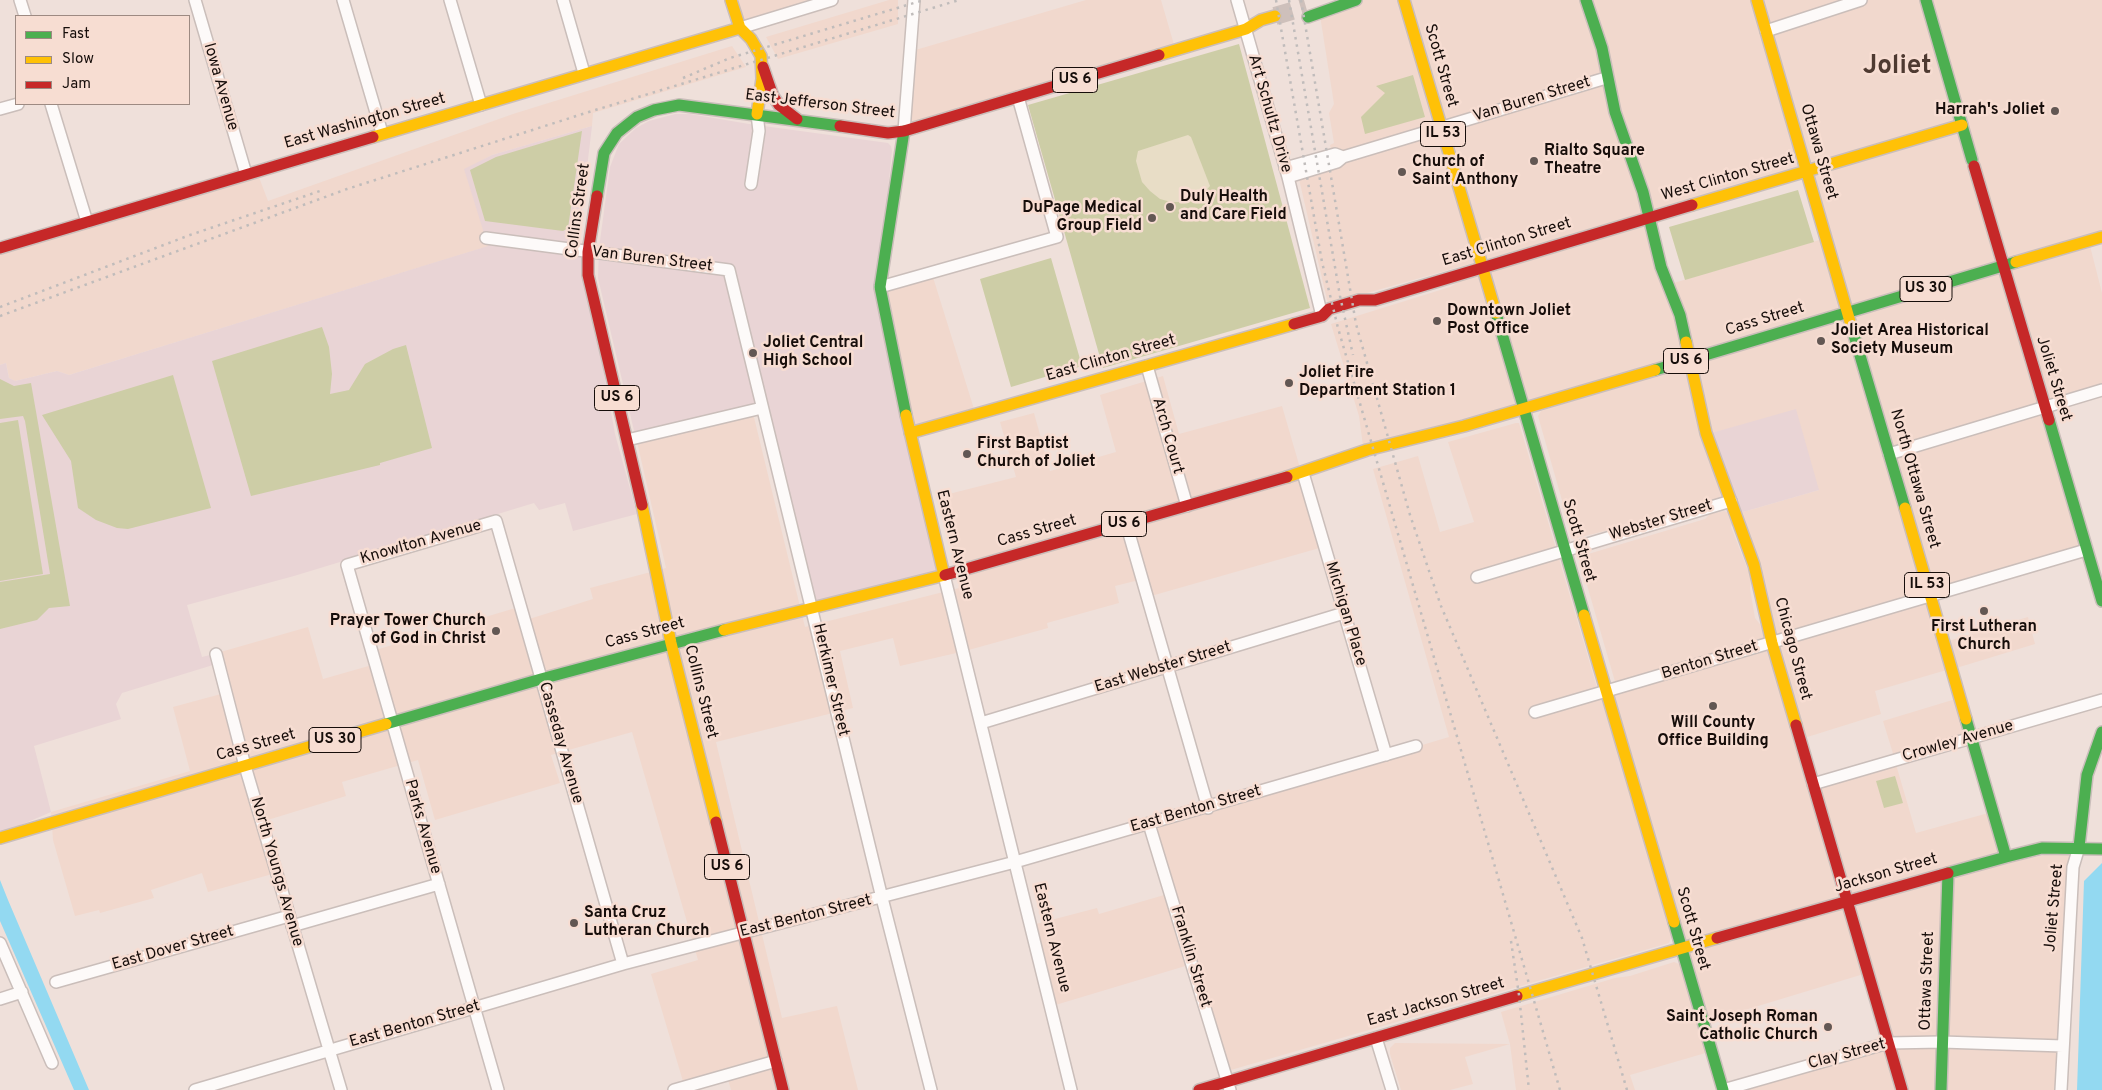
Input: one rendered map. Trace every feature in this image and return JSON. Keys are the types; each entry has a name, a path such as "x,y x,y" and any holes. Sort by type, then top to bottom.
{"main road":[{"path":"731,0 740,28 761,56 773,96 778,105 798,120"},
{"path":"1331,0 1307,12 1356,0"},
{"name":"Scott Street","path":"1404,0 1723,1090"},
{"name":"Chicago Street","path":"1586,0 1602,48 1606,78 1615,112 1643,192 1661,267 1680,315 1706,433 1754,565 1772,643 1902,1090"},
{"name":"Ottawa Street","path":"1757,0 1848,312"},
{"name":"Joliet Street","path":"1926,0 2102,600"},
{"name":"East Jefferson Street","path":"604,153 611,140 636,117 654,110 679,105 888,133 904,131 1246,29 1264,30 1276,21"},
{"name":"East Washington Street","path":"0,248 740,28"},
{"path":"757,114 763,67"},
{"name":"West Clinton Street","path":"1648,218 1962,125"},
{"name":"Eastern Avenue","path":"904,131 880,287 881,299 910,433 944,575"},
{"name":"Collins Street","path":"604,153 588,252 588,275 652,546 671,643 783,1090"},
{"name":"East Clinton Street","path":"910,433 1322,316 1332,319 1362,310 1375,300 1648,218"},
{"name":"Cass Street","path":"0,838 541,679 671,643 944,575 1303,473 1367,450 1408,438 1437,434 1523,410 2102,237"},
{"name":"North Ottawa Street","path":"1848,312 2006,857"},
{"name":"Joliet Street","path":"2079,847 2087,774 2102,732"},
{"name":"Jackson Street","path":"1682,949 2042,848 2102,848"},
{"name":"Ottawa Street","path":"1941,1090 1948,873"},
{"name":"East Jackson Street","path":"1199,1090 1229,1086 1376,1038 1682,949"}],"street":[{"path":"20,0 25,15"},
{"name":"Iowa Avenue","path":"195,0 246,174"},
{"path":"343,0 382,133"},
{"path":"450,0 482,105"},
{"path":"563,0 584,73"},
{"path":"740,28 832,0"},
{"name":"Eastern Avenue","path":"904,131 914,0"},
{"name":"Art Schultz Drive","path":"1237,0 1287,172 1322,316"},
{"path":"1766,31 1861,0"},
{"name":"Van Buren Street","path":"1287,172 1335,154 1343,157 1606,78"},
{"path":"880,287 1057,237 1018,97"},
{"path":"0,109 15,105"},
{"path":"50,105 87,222"},
{"path":"751,184 759,131 757,114"},
{"name":"Van Buren Street","path":"486,238 729,270"},
{"name":"Herkimer Street","path":"729,270 813,608 882,898 931,1090"},
{"name":"Arch Court","path":"1147,366 1187,506"},
{"path":"1889,454 2102,390"},
{"path":"627,440 762,408"},
{"name":"Michigan Place","path":"1303,473 1386,755"},
{"name":"Webster Street","path":"1477,576 1731,501"},
{"name":"Knowlton Avenue","path":"347,565 496,521"},
{"name":"Casseday Avenue","path":"496,521 624,964"},
{"path":"1126,523 1208,808"},
{"name":"Benton Street","path":"1535,712 2086,550"},
{"name":"Parks Avenue","path":"347,565 498,1090"},
{"name":"Eastern Avenue","path":"944,575 1072,1090"},
{"name":"East Webster Street","path":"981,723 1344,613"},
{"name":"North Youngs Avenue","path":"216,654 245,766 341,1090"},
{"name":"Crowley Avenue","path":"1813,784 2102,700"},
{"name":"East Benton Street","path":"196,1090 624,964 1015,862 1208,808 1416,746"},
{"name":"Franklin Street","path":"1149,824 1229,1086"},
{"name":"Joliet Street","path":"2061,1090 2073,867 2079,847"},
{"name":"East Dover Street","path":"56,982 438,884"},
{"path":"0,943 52,1063"},
{"path":"0,998 22,992"},
{"path":"1376,1038 1392,1090"},
{"name":"Clay Street","path":"1723,1090 1888,1043 1942,1042 2063,1046"},
{"path":"674,1090 776,1061"}],"shaded area":[{"path":"733,0 827,0 741,26"},
{"path":"889,0 898,0 898,24 778,59 766,37"},
{"path":"1086,0 1161,0 1175,48 906,129 912,51"},
{"path":"1349,0 1925,0 1962,125 1328,304 1299,179 1335,168 1330,145 1334,143 1329,113 1334,104 1319,9"},
{"path":"1928,0 2102,0 2102,234 2004,264"},
{"path":"732,46 746,67 593,113 592,126 492,155 467,169 489,246 69,375 57,371 15,381 9,378 6,363 0,365 0,249 257,172 268,201 513,114"},
{"name":"Joliet Central High School","path":"675,114 690,114 888,143 891,146 878,286 941,573 814,605 765,405 635,435 598,278 599,248 610,167 619,144 636,128 649,121"},
{"path":"592,126 579,235 615,434 637,514 573,531 565,503 539,510 534,503 294,576 187,605 202,657 210,655 213,665 122,693 116,704 121,719 34,746 51,812 0,834 0,365 6,363 9,378 15,381 57,371 69,375 488,246 464,169 492,155"},
{"path":"1962,126 2002,265 1849,311 1808,172"},
{"path":"1647,220 1667,285 1826,238 1847,311 1524,409 1483,268"},
{"path":"2089,242 2102,293 2102,390 2046,407 2004,267"},
{"path":"2003,268 2044,407 1890,452 1950,669 1875,691 1881,714 1801,739 1736,514 1819,490 1708,434 1691,360"},
{"path":"1481,269 1522,408 1363,446 1359,416 1331,324 1450,287"},
{"path":"932,274 974,409 911,428 883,289"},
{"path":"1689,361 1729,500 1573,539 1538,416 1541,411"},
{"path":"1163,376 1179,434 1282,406 1323,547 1144,598 1139,580 1115,586 1119,603 1047,623 1048,628 965,651 900,666 893,638 840,651 853,708 716,742 782,1018 837,1006 858,1090 731,1090 727,1076 685,1088 651,974 698,960 632,732 551,755 560,783 435,820 418,760 342,782 346,796 261,822 276,873 208,892 202,873 151,890 154,898 100,913 99,910 75,916 53,840 51,812 190,771 173,707 221,694 210,655 308,627 323,679 372,665 369,652 522,606 526,620 593,599 590,588 666,568 635,433 751,405 805,627 963,587 941,496 1016,477 1000,422 1034,413 1050,471 1116,452 1100,395"},
{"path":"1796,409 1819,490 1736,514 1708,434"},
{"path":"2044,409 2085,550 1931,595 1890,454"},
{"path":"1519,423 1598,691 1616,685 1580,561 1585,555 1705,519 1710,514 1724,511 1730,513 1733,520 1731,527 1751,578 1750,589 1755,618 1763,628 1847,901 1681,946 1671,938 1669,943 1224,1072 1192,964 1052,1006 1032,925 1097,908 1099,914 1171,893 1152,826 1449,737 1373,469 1418,456 1440,532 1474,522 1448,442"},
{"path":"2028,617 2035,644 1953,669 1945,642"},
{"path":"1959,698 1970,737 1895,761 1916,833 1992,812 2005,857 1848,901 1813,782 1895,760 1883,721"},
{"path":"2078,848 2060,1090 1942,1090 1949,875"},
{"path":"1948,875 1941,1041 1889,1042 1849,903"},
{"path":"1847,902 1867,973 1702,1023 1709,1052 1630,1075 1635,1090 1516,1090 1510,1044 1501,1012 1674,962 1679,964 1681,948"},
{"path":"1395,1043 1510,1044 1465,1057 1473,1084 1450,1090 1401,1090 1390,1054 1390,1048"},
{"path":"1941,1043 1940,1090 1902,1090 1889,1044"},
{"path":"1888,1044 1901,1090 1725,1090"}],"green space":[{"name":"Duly Health and Care Field","path":"1239,44 1310,308 1103,368 1028,105"},
{"path":"1413,75 1425,117 1365,134 1361,117 1385,93 1376,86"},
{"path":"582,131 568,228 563,231 485,221 470,170 496,157"},
{"path":"1798,190 1814,242 1685,280 1669,227"},
{"path":"1051,258 1082,366 1011,387 980,279"},
{"path":"322,327 329,347 332,374 330,394 349,390 365,364 393,349 406,345 432,448 380,463 380,465 251,496 212,361"},
{"path":"173,375 211,508 128,529 117,528 96,520 78,508 71,461 42,415"},
{"path":"0,379 14,386 31,383 70,606 49,608 37,620 0,629 0,582 50,574 25,421 23,416 0,419"},
{"path":"18,420 43,574 0,581 0,423"},
{"path":"1895,776 1903,803 1884,808 1876,781"}],"sand":[{"path":"1188,135 1191,137 1210,186 1203,194 1183,202 1171,202 1160,199 1142,182 1136,161 1138,151"}],"water":[{"path":"2102,863 2102,1090 2077,1090 2084,881"},
{"path":"0,880 89,1090 74,1090 0,921"}],"tunnel":[{"path":"1275,16 1306,7"}],"railway":[{"path":"683,78 730,58 924,0"},
{"path":"0,316 347,189 592,111 959,0"},
{"path":"1276,0 1322,262 1338,328 1560,1090"},
{"path":"1289,0 1340,296 1353,355"},
{"path":"1301,0 1356,324 1410,515 1441,606 1582,938 1627,1090"},
{"path":"0,307 190,235 320,191"},
{"path":"1511,941 1529,1090"}],"traffic: fast":[{"path":"1308,17 1356,0"},
{"path":"1586,0 1602,48 1615,112 1643,192 1661,267 1680,315 1686,342"},
{"path":"1926,0 1972,160"},
{"path":"597,196 604,153 617,133 637,117 654,110 679,105 840,126"},
{"path":"904,131 880,287 906,415"},
{"path":"1655,370 2016,262"},
{"path":"1496,313 1584,615"},
{"path":"1851,325 1905,508"},
{"path":"2049,420 2102,601"},
{"path":"386,724 541,679 724,630"},
{"path":"1941,1090 1948,873 2006,857 1966,719"},
{"path":"2079,847 2087,775 2102,732"},
{"path":"2006,857 2042,848 2102,849"},
{"path":"1674,922 1723,1090"}],"traffic: slow":[{"path":"731,0 740,28 751,39 761,56 762,79 757,114"},
{"path":"1404,0 1496,313"},
{"path":"1757,0 1851,325"},
{"path":"1159,55 1246,29 1261,20 1275,16"},
{"path":"373,137 740,28"},
{"path":"1692,205 1962,125"},
{"path":"2016,262 2102,237"},
{"path":"910,433 1294,324"},
{"path":"1686,342 1706,433 1754,565 1772,643 1796,725"},
{"path":"1287,477 1367,450 1464,426 1655,370"},
{"path":"906,415 944,575"},
{"path":"642,505 671,643 716,822"},
{"path":"1905,508 1966,719"},
{"path":"724,630 945,575"},
{"path":"1584,615 1674,922"},
{"path":"0,838 386,724"},
{"path":"1517,996 1717,938"}],"traffic: jam":[{"path":"840,126 888,133 904,131 1159,55"},
{"path":"763,67 773,96 779,105 797,119"},
{"path":"0,248 373,137"},
{"path":"1974,166 2049,420"},
{"path":"597,196 588,252 588,275 642,505"},
{"path":"1294,324 1322,316 1329,309 1359,300 1375,300 1692,205"},
{"path":"945,575 1287,477"},
{"path":"1796,725 1902,1090"},
{"path":"716,822 783,1090"},
{"path":"1717,938 1948,873"},
{"path":"1199,1090 1517,996"}],"place":[{"name":"Harrah's Joliet","path":"2055,111"},
{"name":"Rialto Square Theatre","path":"1534,161"},
{"name":"Church of Saint Anthony","path":"1402,172"},
{"name":"Duly Health and Care Field","path":"1170,207"},
{"name":"DuPage Medical Group Field","path":"1152,218"},
{"name":"Downtown Joliet Post Office","path":"1437,321"},
{"name":"Joliet Area Historical Society Museum","path":"1821,341"},
{"name":"Joliet Central High School","path":"753,353"},
{"name":"Joliet Fire Department Station 1","path":"1289,383"},
{"name":"First Baptist Church of Joliet","path":"967,454"},
{"name":"First Lutheran Church","path":"1984,611"},
{"name":"Prayer Tower Church of God in Christ","path":"496,631"},
{"name":"Will County Office Building","path":"1713,706"},
{"name":"Santa Cruz Lutheran Church","path":"574,923"},
{"name":"Saint Joseph Roman Catholic Church","path":"1828,1027"}],"district":[{"name":"Joliet","path":"1897,68"}]}
